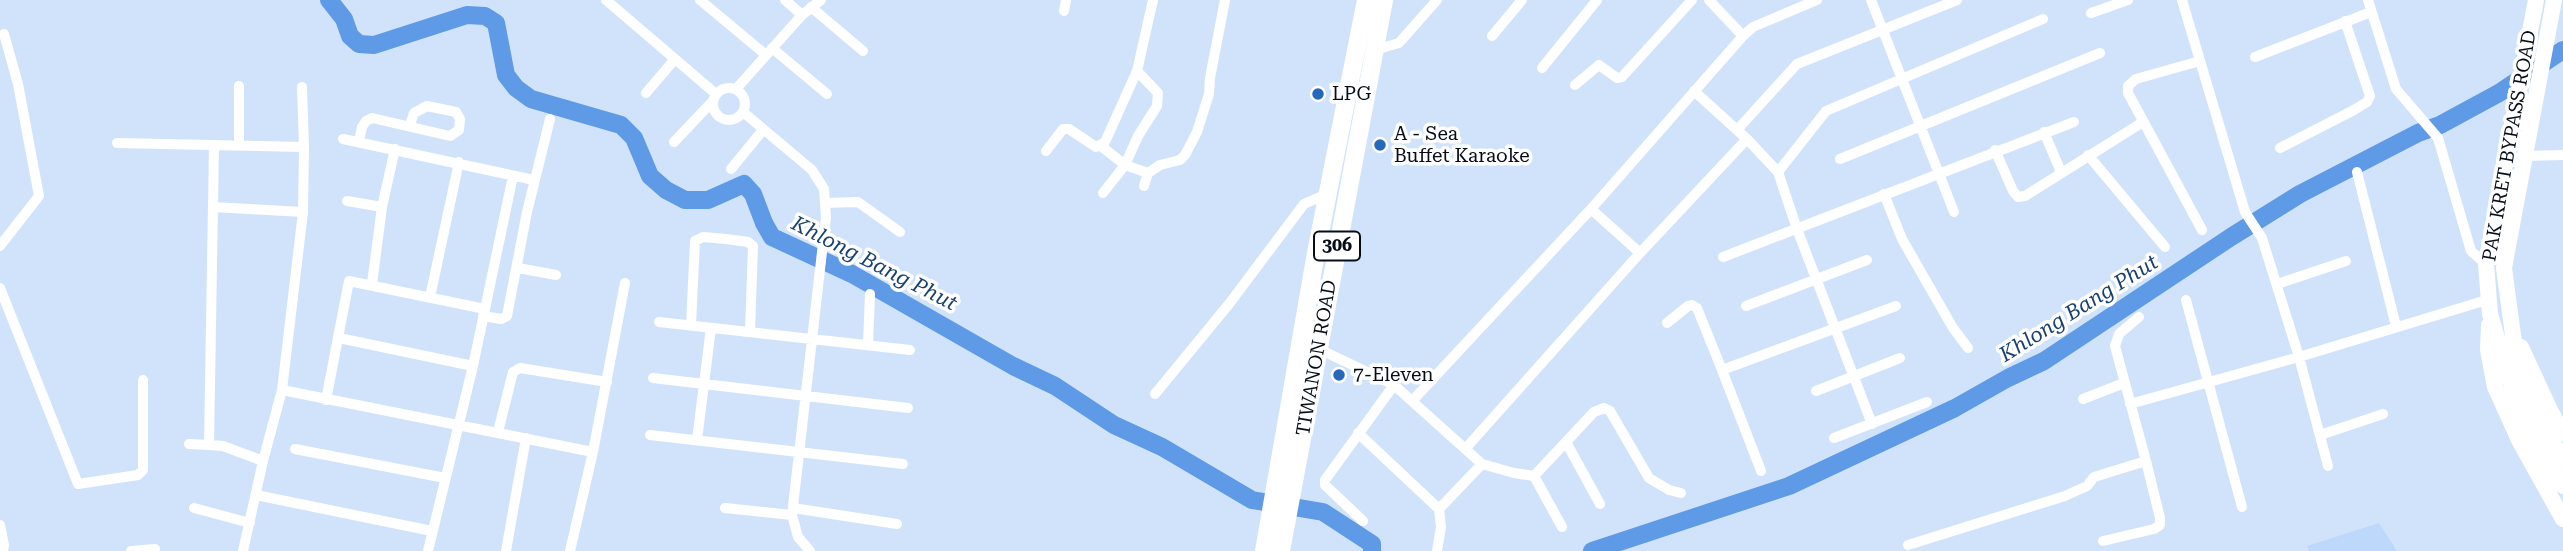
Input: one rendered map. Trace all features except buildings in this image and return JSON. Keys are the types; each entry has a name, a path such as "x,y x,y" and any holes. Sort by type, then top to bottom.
{"main road":[{"name":"TIWANON ROAD","path":"1284,491 1317,253 1366,0"},
{"name":"TIWANON ROAD","path":"1264,551 1280,511 1319,349 1384,0"},
{"name":"PAK KRET BYPASS ROAD","path":"2536,0 2486,264 2490,307 2507,372 2522,413 2563,486"},
{"name":"PAK KRET BYPASS ROAD","path":"2554,0 2504,268 2517,365 2532,403 2563,461"},
{"path":"2490,307 2488,350 2495,387 2519,440 2563,519"},
{"path":"2510,320 2563,433"},
{"name":"TIWANON ROAD","path":"1280,511 1281,551"}],"street":[{"path":"606,0 675,59 714,98 715,113 724,120 735,119 743,112 743,95 736,89 725,88 714,98 674,142"},
{"path":"700,0 827,94"},
{"path":"785,0 802,15"},
{"path":"736,89 802,15 821,0"},
{"path":"1045,151 1063,129 1069,129 1096,147 1105,142 1137,71 1153,0"},
{"path":"1144,186 1148,173 1160,165 1180,160 1185,155 1197,132 1209,94 1225,0"},
{"path":"1375,50 1399,43 1437,0"},
{"path":"1492,36 1522,0"},
{"path":"1542,68 1597,0"},
{"path":"1575,85 1599,65 1617,78 1622,77 1692,0"},
{"path":"1709,0 1743,36"},
{"path":"1413,400 1591,209 1752,27 1817,0"},
{"path":"1871,0 1954,212"},
{"path":"1737,130 1797,64 1957,0"},
{"path":"2091,13 2128,0"},
{"path":"2182,0 2245,212 2262,238 2277,284 2328,466"},
{"path":"2368,0 2396,89 2438,138 2471,251 2486,264"},
{"path":"811,7 863,51"},
{"path":"2255,57 2371,12"},
{"path":"1779,172 1826,111 2043,19"},
{"path":"2280,148 2367,102 2370,96 2345,21"},
{"path":"0,247 39,196 18,83 4,34"},
{"path":"1840,159 2100,53"},
{"path":"646,93 675,59"},
{"path":"2200,61 2136,79 2128,86 2128,93 2202,230"},
{"path":"1103,193 1125,165 1138,136 1157,106 1158,93 1137,71"},
{"path":"239,86 240,145"},
{"path":"243,551 282,390 303,212 302,87"},
{"path":"1694,91 1779,172 1797,229 1872,424"},
{"path":"743,112 812,170 824,189 822,248 813,340 792,512 798,537 810,551"},
{"path":"359,142 362,127 372,118 410,125"},
{"path":"326,400 349,281 430,297 500,319 507,316 534,180 550,119"},
{"path":"1723,257 2074,121"},
{"path":"1995,150 2013,191 2018,197 2025,196 2143,122"},
{"path":"731,169 763,130"},
{"path":"2044,132 2061,172"},
{"path":"343,139 534,180"},
{"path":"1466,448 1640,253 1747,139"},
{"path":"117,143 304,146"},
{"path":"209,445 214,145"},
{"path":"1101,146 1125,165 1148,173"},
{"path":"372,284 382,207 394,149"},
{"path":"2088,155 2165,247"},
{"path":"2524,156 2563,155"},
{"path":"430,297 459,162"},
{"path":"2357,172 2396,326"},
{"path":"428,551 473,366 513,176"},
{"path":"1884,194 1902,239 1952,328 1968,348"},
{"path":"1155,394 1229,304 1304,204 1320,197 1329,198"},
{"path":"347,201 382,207"},
{"path":"825,203 858,202 900,232"},
{"path":"213,207 303,212"},
{"path":"1591,209 1640,253"},
{"path":"691,325 695,241 703,237 726,239 748,242 753,246 750,332"},
{"path":"1746,306 1867,260"},
{"path":"2277,284 2346,261"},
{"path":"517,268 556,275"},
{"path":"570,551 593,452 625,284"},
{"path":"0,288 78,484 138,475 143,470 143,380"},
{"path":"868,345 870,293"},
{"path":"2186,300 2242,507"},
{"path":"1667,323 1688,306 1697,308 1761,471"},
{"path":"1722,370 1896,306"},
{"path":"2130,404 2208,380 2299,357 2396,326 2490,307"},
{"path":"0,319 11,314"},
{"path":"2104,541 2160,525 2161,518 2124,383 2116,341 2138,317"},
{"path":"659,322 909,350"},
{"path":"697,440 711,328"},
{"path":"339,338 473,366"},
{"path":"1319,349 1394,385 1482,464 1514,473 1534,475"},
{"path":"1816,391 1900,358"},
{"path":"498,432 513,372 520,368 607,382"},
{"path":"653,378 908,408"},
{"path":"2083,399 2124,383"},
{"path":"1363,521 1325,485 1325,480 1394,385"},
{"path":"282,390 593,452"},
{"path":"1834,438 1927,402"},
{"path":"1534,475 1594,412 1604,408 1610,411 1648,478 1669,490 1681,493"},
{"path":"2320,435 2383,414"},
{"path":"1358,433 1439,509 1441,527 1437,551"},
{"path":"650,435 903,464"},
{"path":"506,551 526,438"},
{"path":"1566,442 1600,504"},
{"path":"189,444 223,446 263,461"},
{"path":"295,449 445,478"},
{"path":"1908,545 2065,496 2087,486 2094,477 2146,461"},
{"path":"1439,509 1482,464"},
{"path":"1534,475 1562,527"},
{"path":"256,495 432,531"},
{"path":"194,508 250,523"},
{"path":"725,508 792,512 897,524"},
{"path":"0,525 3,551"},
{"path":"136,551 155,550"}],"shaded area":[{"path":"2379,523 2397,551 2309,551 2307,546"}],"waterway":[{"name":"Khlong Bang Phut","path":"329,0 344,19 350,36 359,44 374,45 467,15 485,16 496,23 506,75 516,88 531,99 621,125 634,138 650,176 666,190 685,200 708,200 744,184 753,194 772,237 852,274 1013,366 1055,386 1114,425 1162,447 1252,500 1323,512 1372,544 1372,551"},
{"name":"Khlong Bang Phut","path":"1592,551 1789,486 1955,408 2044,361 2300,194 2499,93 2563,50"}],"place":[{"name":"LPG","path":"1318,94"},
{"name":"A - Sea Buffet Karaoke","path":"1380,145"},
{"name":"7-Eleven","path":"1339,375"}]}
